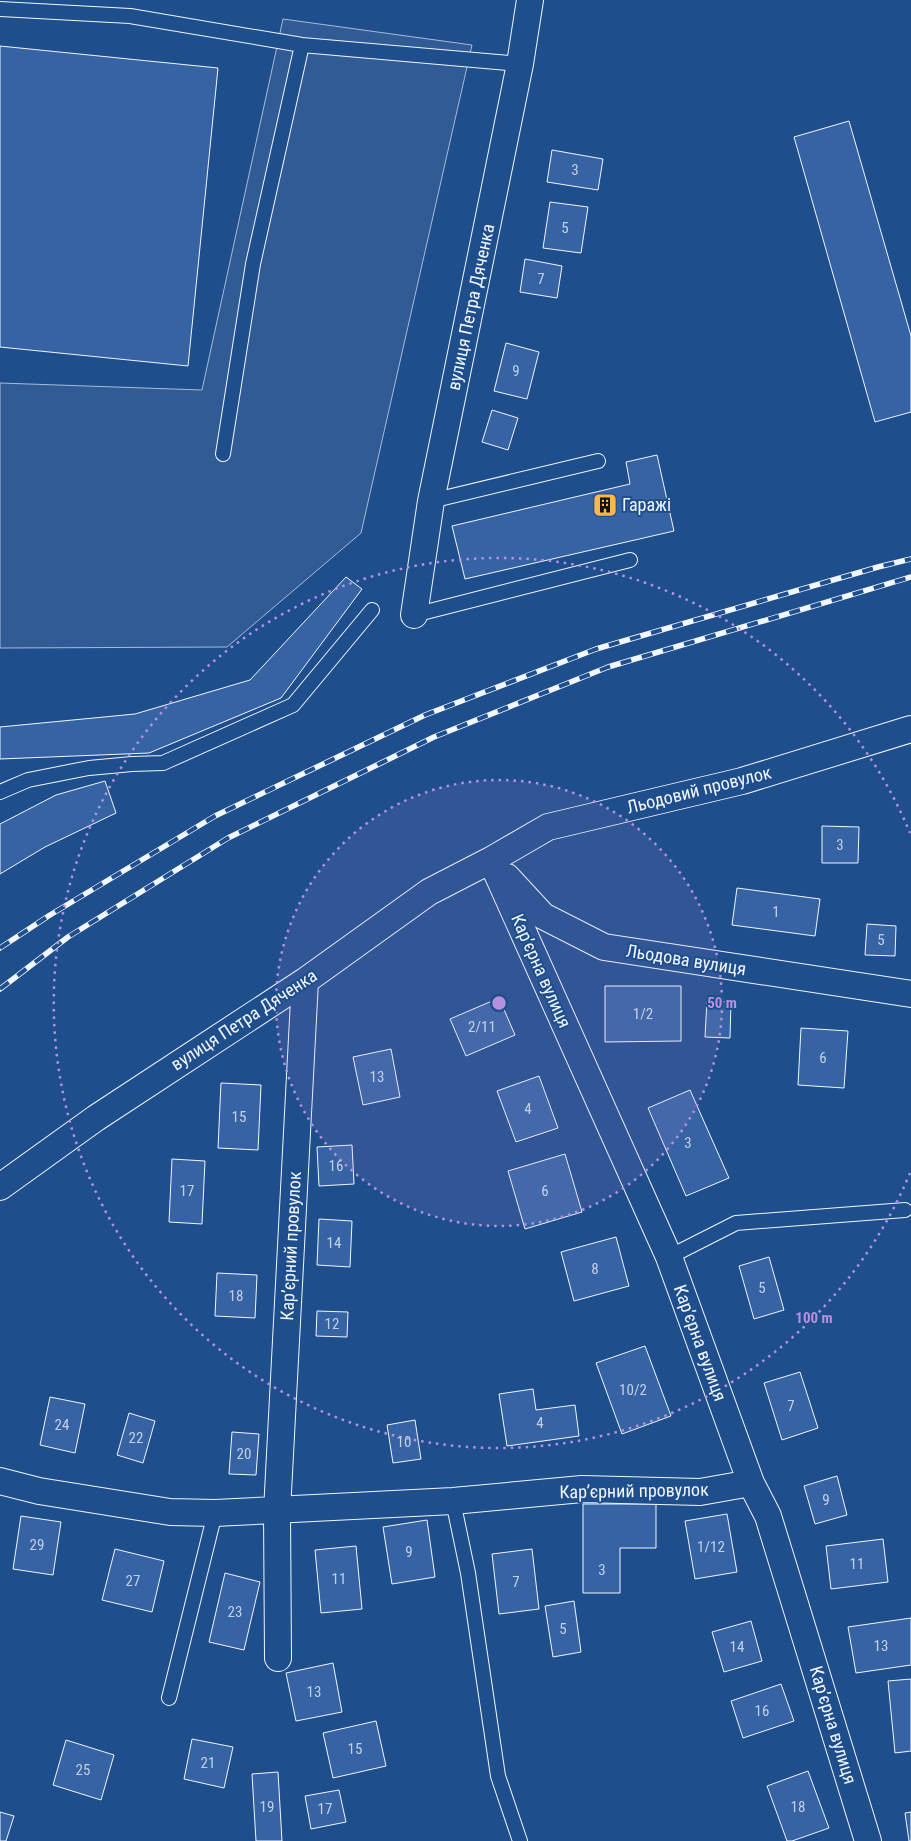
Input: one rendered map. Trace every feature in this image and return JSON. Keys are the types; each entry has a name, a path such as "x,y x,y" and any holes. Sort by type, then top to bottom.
{"street":[{"name":"вулиця Петра Дяченка","path":"414,615 431,501 520,64 530,0"},
{"name":"Льодовий провулок","path":"492,860 548,827 742,781 911,729"},
{"name":"вулиця Петра Дяченка","path":"0,1187 96,1118 305,981 430,892 492,860"},
{"name":"Льодова вулиця","path":"492,860 543,916 604,947 911,994"},
{"name":"Карʼєрна вулиця","path":"492,860 669,1257 751,1483 768,1516 868,1841"},
{"name":"Карʼєрний провулок","path":"278,1658 277,1511 305,981"},
{"name":"Карʼєрний провулок","path":"0,1481 39,1491 170,1512 215,1513 453,1501 582,1489 700,1492 751,1483"}],"lane":[{"path":"0,9 130,16 302,45 520,64"},
{"path":"223,454 253,264 302,45"},
{"path":"431,501 598,461"},
{"path":"414,615 630,560"},
{"path":"0,792 28,780 89,768 163,763 293,706 372,610"},
{"path":"669,1257 736,1223 905,1210"},
{"path":"453,1501 468,1573 498,1776 520,1841"},
{"path":"169,1698 215,1513"}],"shaded area":[{"path":"283,19 472,45 361,533 227,647 0,648 0,383 202,390"}],"building":[{"path":"0,46 218,68 188,366 0,347"},
{"path":"849,121 911,336 911,412 875,422 794,137"},
{"path":"552,150 603,159 598,190 547,182"},
{"path":"550,202 588,207 581,253 543,248"},
{"path":"525,259 562,266 557,298 520,292"},
{"path":"506,343 539,352 527,399 494,391"},
{"path":"492,410 518,418 508,450 482,442"},
{"name":"Гаражі","path":"657,455 674,531 465,579 452,526 630,484 626,462"},
{"path":"346,577 362,589 281,698 149,753 0,759 0,727 135,714 250,680"},
{"path":"105,781 116,813 45,847 0,874 0,824 56,795"},
{"path":"822,826 859,827 858,863 822,863"},
{"path":"737,888 820,899 815,936 732,925"},
{"path":"867,924 896,926 895,956 865,955"},
{"path":"605,986 681,986 681,1041 605,1042"},
{"path":"499,998 515,1035 466,1056 450,1019"},
{"path":"707,1001 731,1002 730,1038 705,1037"},
{"path":"801,1028 848,1031 844,1088 798,1085"},
{"path":"391,1049 400,1097 363,1105 353,1057"},
{"path":"539,1076 558,1128 516,1142 497,1091"},
{"path":"221,1083 261,1085 258,1150 218,1148"},
{"path":"690,1090 729,1178 686,1196 648,1108"},
{"path":"352,1145 354,1184 319,1186 317,1147"},
{"path":"565,1154 582,1212 525,1229 508,1171"},
{"path":"172,1159 205,1161 202,1224 169,1222"},
{"path":"319,1219 352,1221 350,1267 317,1265"},
{"path":"616,1237 629,1286 574,1301 561,1252"},
{"path":"769,1257 784,1310 754,1319 739,1266"},
{"path":"217,1273 257,1275 255,1318 215,1316"},
{"path":"317,1311 348,1312 347,1337 316,1336"},
{"path":"645,1346 671,1416 622,1434 596,1363"},
{"path":"800,1372 818,1428 782,1440 764,1383"},
{"path":"533,1389 536,1410 575,1405 579,1436 507,1446 499,1394"},
{"path":"50,1397 85,1404 75,1453 40,1445"},
{"path":"129,1413 155,1421 143,1463 117,1455"},
{"path":"415,1420 421,1459 393,1463 387,1425"},
{"path":"232,1432 259,1434 256,1475 229,1474"},
{"path":"837,1476 847,1515 815,1524 804,1486"},
{"path":"583,1504 656,1504 656,1548 620,1548 620,1593 583,1593"},
{"path":"727,1514 737,1572 695,1579 685,1521"},
{"path":"21,1516 61,1522 53,1575 13,1569"},
{"path":"427,1520 435,1577 392,1584 383,1527"},
{"path":"883,1539 888,1582 831,1589 826,1546"},
{"path":"356,1546 362,1609 321,1613 315,1550"},
{"path":"115,1549 164,1561 152,1612 102,1600"},
{"path":"532,1549 539,1609 499,1614 492,1554"},
{"path":"225,1573 260,1582 244,1650 209,1642"},
{"path":"574,1601 581,1652 553,1657 545,1606"},
{"path":"911,1618 911,1665 856,1673 848,1627"},
{"path":"751,1621 762,1661 724,1672 712,1632"},
{"path":"333,1663 342,1712 296,1721 286,1673"},
{"path":"911,1679 911,1751 895,1753 888,1681"},
{"path":"781,1684 794,1721 743,1738 731,1701"},
{"path":"376,1721 386,1766 333,1778 323,1733"},
{"path":"192,1739 233,1747 224,1788 184,1779"},
{"path":"66,1740 114,1755 101,1800 53,1785"},
{"path":"808,1771 829,1828 787,1841 767,1786"},
{"path":"278,1772 282,1841 256,1841 252,1774"},
{"path":"339,1790 346,1822 311,1829 305,1796"},
{"path":"0,1812 14,1816 6,1841 0,1841"},
{"path":"911,1812 911,1841 909,1841 905,1813"}],"railway":[{"path":"0,948 50,915 215,816 425,715 596,649 911,559"},
{"path":"0,989 68,937 228,838 434,737 608,667 911,577"}],"place":[{"name":"Гаражі","path":"605,505"}]}
